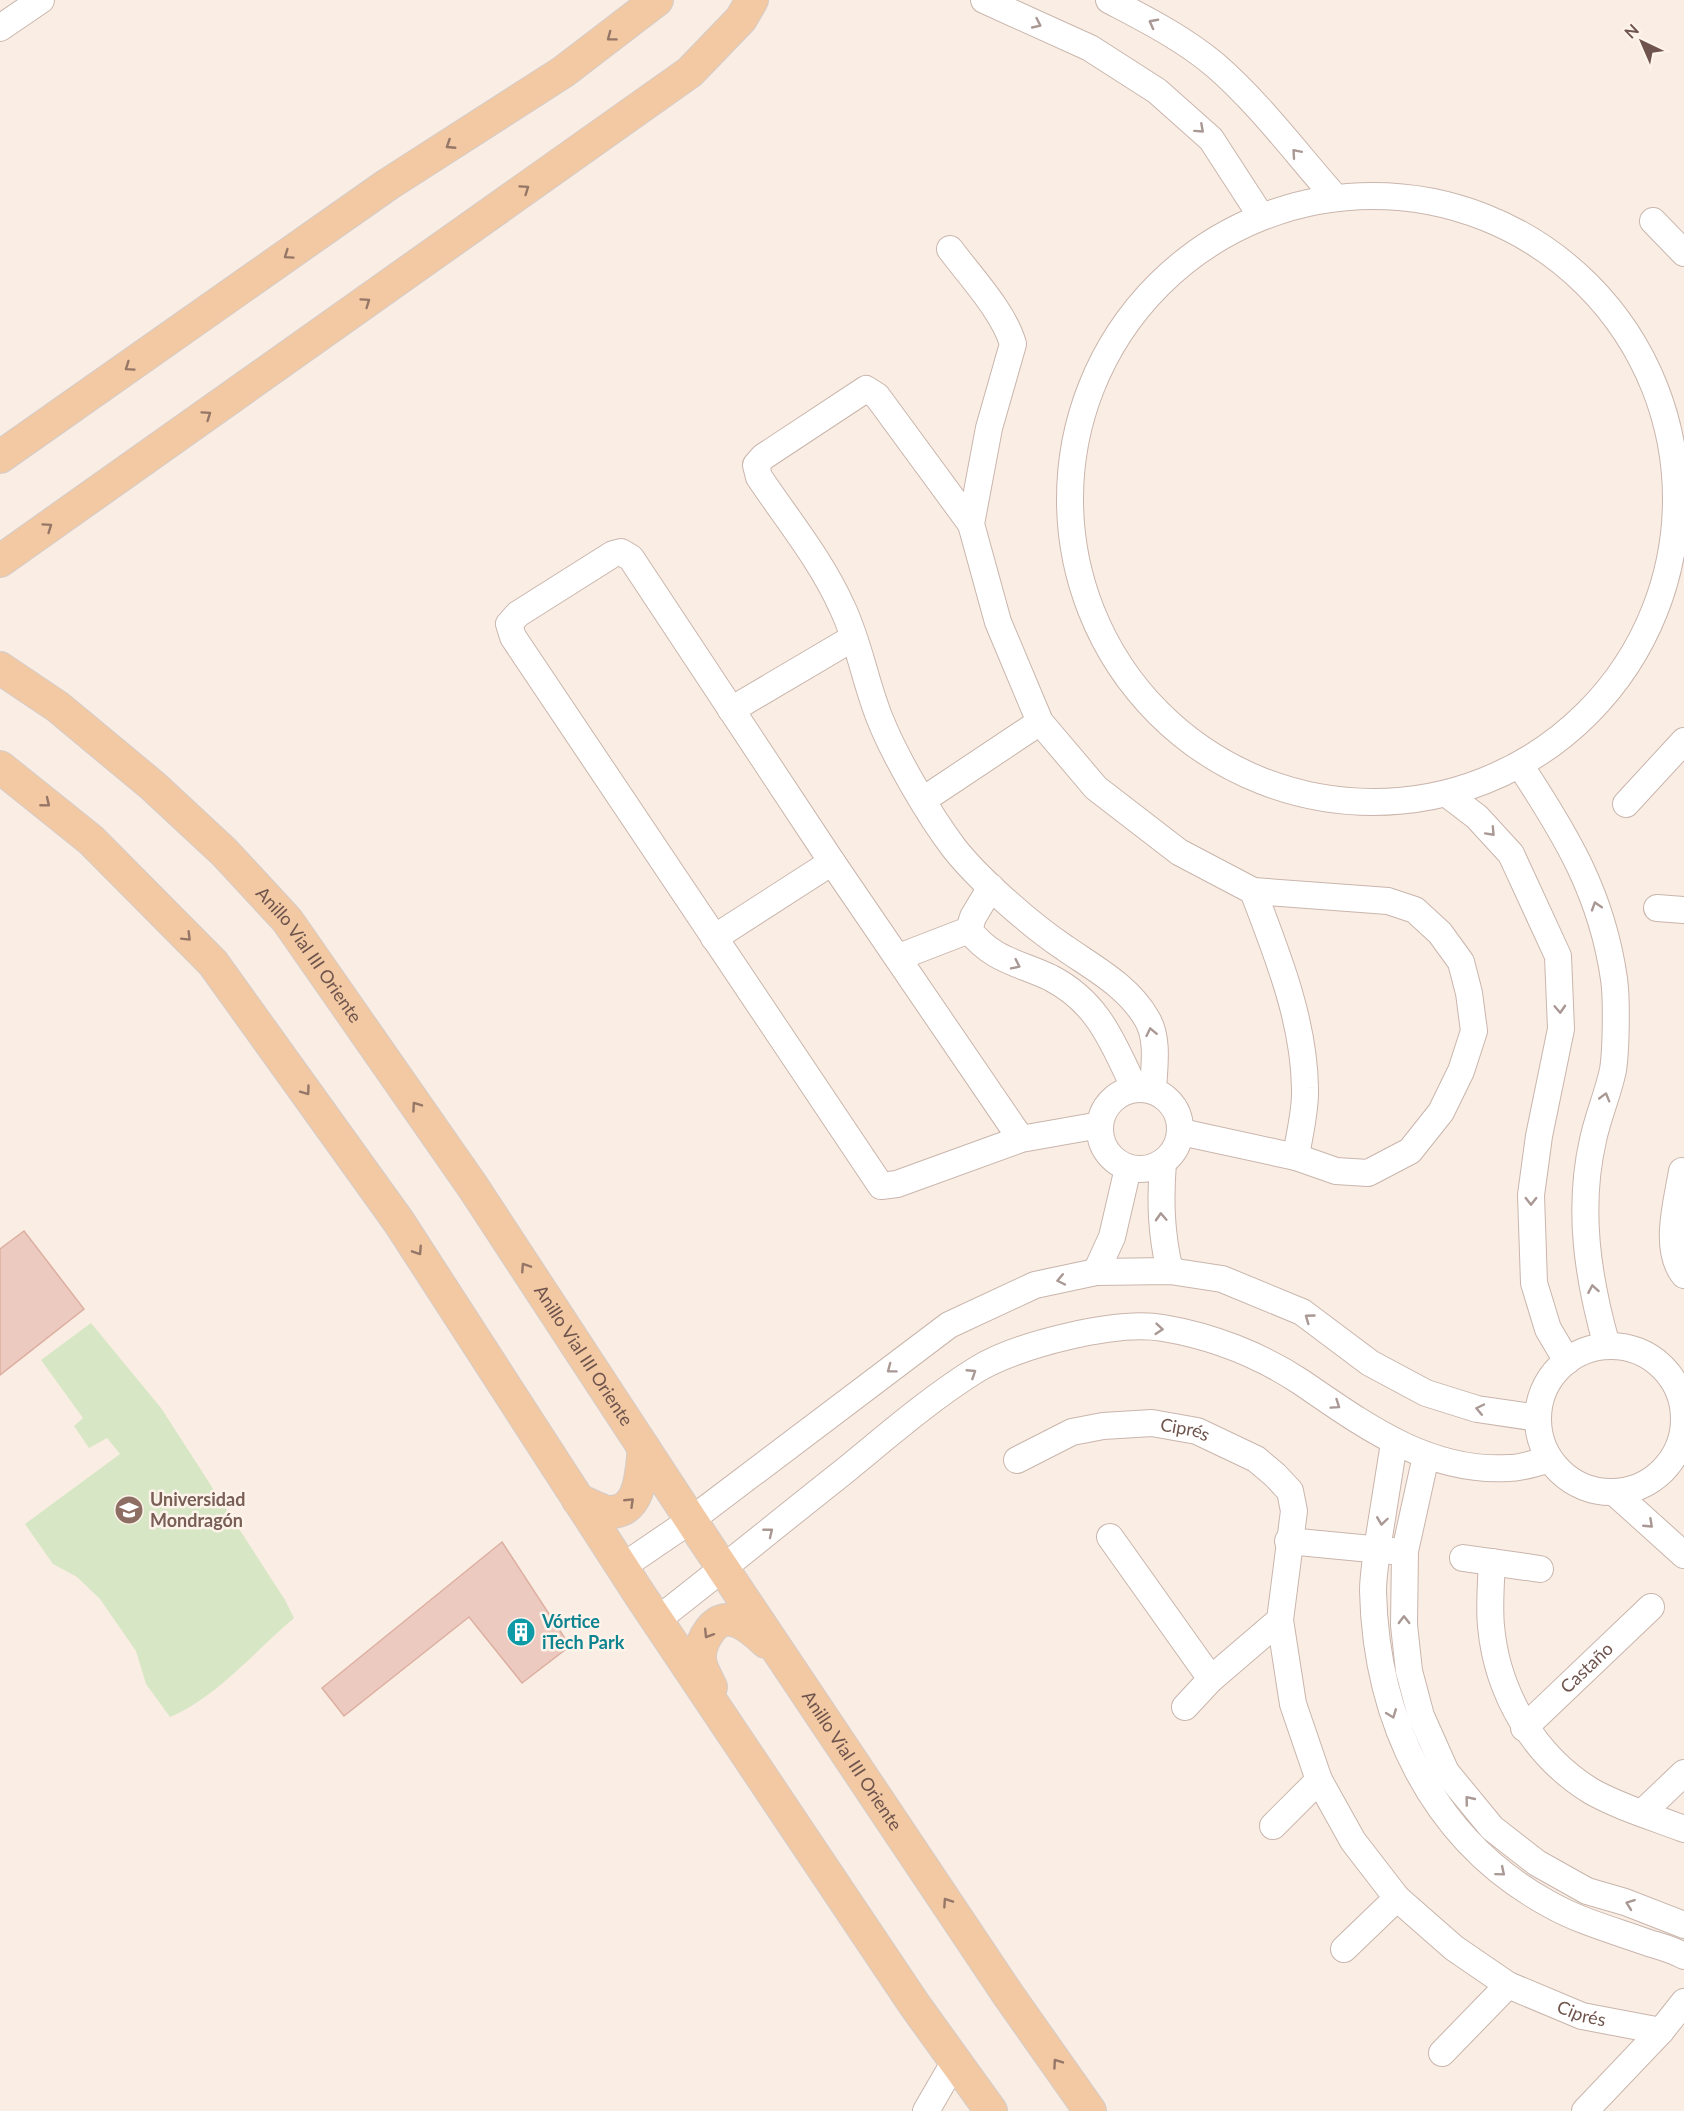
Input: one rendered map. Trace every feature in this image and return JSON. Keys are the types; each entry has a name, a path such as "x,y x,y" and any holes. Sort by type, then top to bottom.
{"main road":[{"path":"0,457 387,185 563,72 657,0"},
{"path":"0,561 690,72 740,6"},
{"name":"Anillo Vial III Oriente","path":"0,668 58,707 153,786 224,852 287,920 473,1187 723,1568 1003,1986 1090,2111"},
{"path":"0,767 91,840 213,963 399,1222 722,1718 991,2111"},
{"path":"578,1500 608,1512 623,1509 638,1494 644,1448"},
{"path":"722,1718 699,1658 704,1638 714,1624 724,1619 749,1627 786,1661"}],"street":[{"path":"0,28 41,0"},
{"path":"984,0 1090,48 1157,91 1211,139 1259,213"},
{"path":"1109,0 1162,28 1215,65 1263,114 1335,197"},
{"path":"1397,195 1458,206 1515,229 1567,263 1610,307 1644,358 1667,416 1677,477 1680,543 1676,580 1628,665 1597,704 1561,738 1520,765 1484,782 1447,794 1386,803 1324,800 1264,784 1209,756 1160,718 1121,671 1092,616 1074,557 1069,496 1076,434 1096,375 1127,321 1169,275 1259,213 1335,197 1397,195"},
{"path":"1653,221 1684,253"},
{"path":"950,249 995,310 1013,344 989,428 971,524"},
{"path":"1144,1089 1155,1052 1148,1020 1128,994 1105,974 1063,947 992,887 955,849 923,801 880,719 843,609 827,577 759,477 756,465 763,457 866,389 877,396 971,524 998,622 1040,722 1096,788 1179,852 1253,891 1388,901 1415,910 1440,933 1461,962 1469,993 1473,1031 1461,1071 1441,1112 1410,1151 1368,1173 1336,1171 1296,1157 1181,1132"},
{"path":"1021,1138 832,862 631,558 621,552 613,554 518,614 509,624 513,637 881,1186 897,1184 1021,1138 1100,1125"},
{"path":"731,710 853,638"},
{"path":"923,801 1040,722"},
{"path":"1626,804 1684,741"},
{"path":"1520,765 1566,836 1597,903 1615,981 1613,1068 1593,1142 1584,1226 1593,1294 1607,1346"},
{"path":"1447,794 1477,817 1511,854 1558,956 1561,1029 1539,1136 1531,1195 1534,1283 1548,1329 1567,1361"},
{"path":"714,938 832,862"},
{"path":"969,930 973,917 992,887"},
{"path":"1253,891 1279,959 1300,1038 1305,1090 1296,1157"},
{"path":"1657,908 1684,910"},
{"path":"899,957 969,930"},
{"path":"969,930 978,942 1014,965 1050,978 1076,994 1101,1020 1144,1089 1168,1099 1178,1114 1181,1132 1175,1149 1162,1162 1146,1169 1128,1168 1112,1158 1107,1151 1102,1143 1100,1125 1105,1108 1118,1095 1144,1089"},
{"path":"1162,1162 1160,1201 1162,1239 1170,1271"},
{"path":"1096,1272 1112,1237 1128,1168"},
{"path":"1682,1171 1673,1243 1677,1267 1684,1275"},
{"path":"622,1567 691,1520 949,1325 1035,1285 1096,1272 1170,1271 1222,1280 1302,1312 1370,1363 1426,1393 1477,1409 1538,1418"},
{"path":"657,1620 924,1408 978,1369 1041,1342 1101,1329 1161,1327 1218,1342 1279,1367 1394,1443 1426,1456 1463,1464 1510,1468 1549,1460"},
{"path":"1607,1346 1628,1348 1647,1355 1664,1368 1676,1385 1683,1405 1684,1426 1676,1470 1635,1488 1614,1492 1589,1490 1567,1478 1549,1460 1540,1440 1538,1418 1541,1396 1551,1377 1567,1361 1586,1351 1607,1346"},
{"name":"Ciprés","path":"1017,1460 1072,1432 1103,1426 1152,1424 1197,1431 1256,1459 1290,1491 1294,1511 1288,1541 1280,1620 1293,1704 1319,1780 1353,1841 1397,1898 1454,1948 1508,1985 1582,2016 1660,2031"},
{"path":"1394,1443 1373,1589 1376,1635 1387,1701 1412,1766 1439,1807 1470,1844 1505,1876 1548,1904 1587,1922 1684,1956"},
{"path":"1426,1456 1404,1551 1404,1624 1409,1671 1421,1716 1446,1772 1492,1828 1537,1863 1587,1891 1625,1902 1684,1925"},
{"path":"1386,1491 1415,1496"},
{"path":"1614,1492 1684,1555"},
{"path":"1110,1537 1211,1679"},
{"path":"1288,1541 1404,1551"},
{"path":"1463,1558 1540,1569"},
{"path":"1492,1562 1491,1627 1500,1670 1524,1728 1555,1765 1592,1791 1684,1829"},
{"name":"Castaño","path":"1524,1728 1652,1607"},
{"path":"1185,1707 1211,1679 1280,1620"},
{"path":"1642,1813 1684,1773"},
{"path":"1273,1826 1319,1780"},
{"path":"1344,1949 1397,1898"},
{"path":"1442,2053 1508,1985"},
{"path":"1585,2111 1684,2002"},
{"path":"926,2111 955,2061"}],"green space":[{"path":"91,1323 161,1408 285,1600 294,1618 220,1686 170,1717 146,1684 136,1651 100,1599 77,1577 53,1564 25,1524 120,1454 107,1438 89,1448 74,1426 83,1418 41,1360"}],"building":[{"path":"24,1231 84,1309 0,1375 0,1249"},
{"name":"Vórtice iTech Park","path":"502,1542 570,1646 522,1683 469,1617 344,1716 322,1688"}],"place":[{"name":"Universidad Mondragón","path":"129,1510"},
{"name":"Vórtice iTech Park","path":"521,1632"}]}
